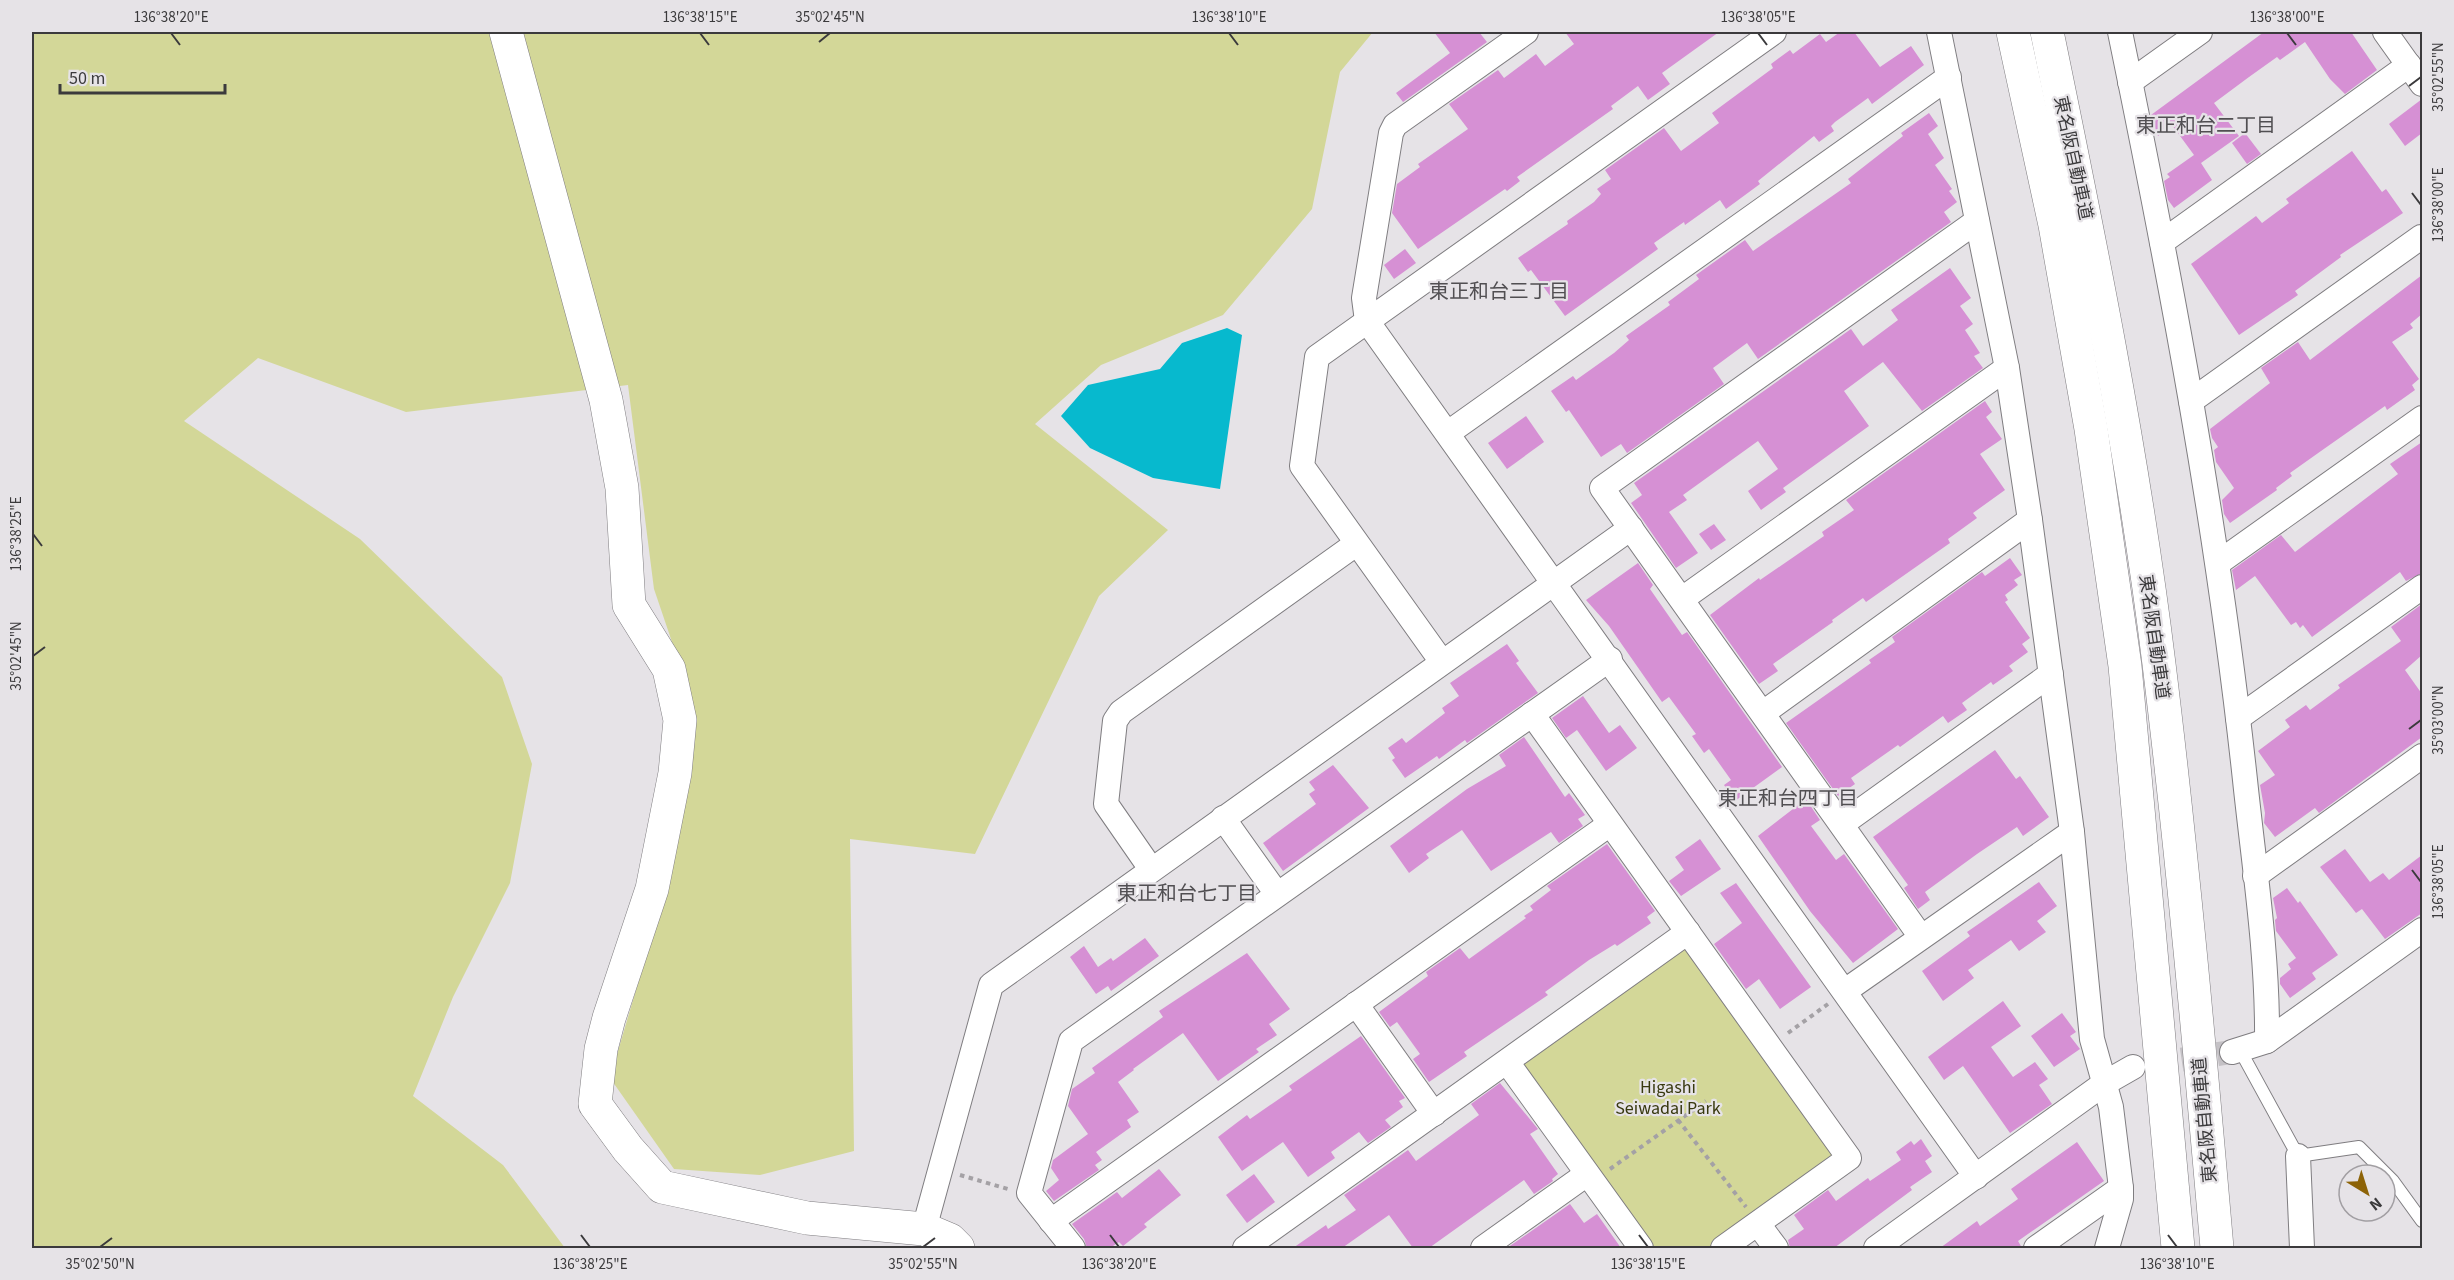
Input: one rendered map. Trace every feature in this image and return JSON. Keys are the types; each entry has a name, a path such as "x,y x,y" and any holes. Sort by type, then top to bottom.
{"main road":[{"path":"506,32 606,400 621,488 629,605 669,669 680,720 675,773 652,890 609,1018 601,1049 595,1104 628,1149 662,1187 807,1218 924,1228 950,1240 958,1248"},
{"name":"東名阪自動車道","path":"2013,32 2055,225 2089,418 2125,666 2178,1248"},
{"name":"東名阪自動車道","path":"2047,32 2086,217 2120,410 2159,662 2189,936 2217,1248"}],"street":[{"path":"1526,32 1395,125 1391,133 1364,298 1367,321 1610,659 1976,1177"},
{"path":"1442,662 1302,466 1317,357 1774,32"},
{"path":"1939,32 2007,368 2030,520 2072,832 2092,1038 2111,1107 2121,1188 2121,1199 2107,1248"},
{"path":"2120,32 2183,342 2218,563 2255,876 2267,1000 2267,1041"},
{"path":"2130,82 2200,32"},
{"path":"2162,242 2416,75 2385,32"},
{"path":"1448,433 1949,76"},
{"path":"1922,937 1602,488 1977,221"},
{"path":"2191,401 2421,237 2422,240"},
{"path":"1682,599 2007,368"},
{"path":"2218,563 2422,418"},
{"path":"1763,712 2030,520"},
{"path":"924,1228 991,985 1151,868 1631,528"},
{"path":"1151,868 1106,804 1115,721 1121,712 1356,544"},
{"path":"2238,718 2422,587"},
{"path":"1073,1248 1029,1193 1071,1041 1610,659"},
{"path":"1842,824 2051,674"},
{"path":"1532,714 1849,1158 1753,1216 1723,1248"},
{"path":"2255,876 2422,756"},
{"path":"1223,818 1277,894"},
{"path":"1052,1221 1610,824"},
{"path":"1845,991 2072,832"},
{"path":"2236,1051 2267,1041 2422,930"},
{"path":"1245,1248 1688,932"},
{"path":"1356,1004 1434,1114"},
{"path":"1507,1062 1595,1174 1641,1248"},
{"path":"1876,1248 2105,1083 2133,1067"},
{"path":"2298,1156 2302,1248"},
{"path":"1483,1248 1595,1174"},
{"path":"2036,1248 2121,1188"},
{"path":"1753,1216 1776,1248"}],"lane":[{"path":"2236,1051 2298,1156 2359,1147 2393,1181 2422,1221"}],"path":[{"path":"1769,1046 1845,991"},
{"path":"1595,1174 1706,1101"},
{"path":"1678,1120 1753,1216"},
{"path":"953,1172 1029,1193"}],"green space":[{"path":"32,32 1373,32 1340,72 1312,209 1223,315 1101,365 1035,424 1168,530 1099,596 975,854 850,839 854,1151 760,1175 674,1169 610,1078 667,885 690,695 654,589 628,385 406,412 258,358 184,421 360,539 502,677 532,764 510,883 453,997 413,1096 503,1165 565,1248 32,1248"},
{"name":"Higashi Seiwadai Park","path":"1681,949 1690,950 1833,1150 1831,1161 1708,1248 1651,1248 1523,1070 1525,1061"}],"water":[{"path":"1227,328 1242,335 1220,489 1153,478 1090,448 1061,416 1088,385 1160,369 1182,343"}],"building":[{"path":"1434,32 1479,32 1487,42 1403,102 1396,93 1450,53"},
{"path":"1565,32 1719,32 1662,73 1670,84 1648,100 1638,86 1611,106 1613,109 1517,177 1520,181 1507,191 1505,189 1418,249 1392,213 1397,184 1420,167 1418,164 1468,129 1449,104 1498,70 1504,78 1536,54 1545,66 1574,44"},
{"path":"1840,32 1854,32 1880,67 1911,46 1924,65 1872,104 1868,98 1835,122 1831,126 1834,131 1819,142 1814,136 1758,181 1760,184 1726,209 1720,200 1685,225 1684,222 1654,243 1658,249 1565,316 1531,270 1528,272 1518,258 1568,224 1567,221 1594,202 1601,194 1597,189 1611,179 1605,170 1664,128 1681,151 1719,123 1712,113 1773,68 1771,64 1790,50 1793,54 1820,34 1826,42"},
{"path":"2264,32 2351,32 2377,70 2345,94 2330,79 2305,42 2280,60 2277,57 2214,103 2239,136 2201,163 2212,180 2174,208 2168,200 2164,181 2170,177 2167,174 2194,155 2172,125 2158,136 2151,115"},
{"path":"2422,99 2422,133 2405,146 2389,124"},
{"path":"1929,113 1938,126 1928,134 1944,158 1935,165 1952,189 1949,191 1957,202 1944,212 1951,222 1758,359 1747,343 1713,368 1724,384 1627,453 1621,444 1601,457 1569,410 1566,412 1551,391 1573,376 1576,380 1614,353 1629,340 1626,336 1670,305 1668,302 1699,279 1696,275 1745,240 1753,251 1851,183 1848,179 1903,136 1901,133"},
{"path":"2245,133 2261,154 2247,164 2232,143"},
{"path":"2352,151 2382,192 2386,189 2403,213 2340,255 2341,257 2295,291 2298,295 2239,335 2191,264 2256,216 2262,223 2289,203 2286,199"},
{"path":"1405,249 1416,263 1394,279 1384,265"},
{"path":"1950,268 1971,298 1960,306 1973,324 1965,330 1980,353 1974,356 1983,368 1922,411 1883,362 1844,391 1869,426 1783,488 1786,492 1761,510 1748,491 1778,469 1758,441 1683,495 1687,500 1669,512 1698,553 1676,568 1631,503 1642,495 1634,483 1851,329 1863,346 1898,320 1891,310"},
{"path":"2422,275 2422,314 2410,324 2413,328 2392,342 2419,379 2412,385 2415,390 2387,410 2385,406 2290,473 2292,476 2276,488 2277,490 2230,523 2224,514 2222,500 2234,488 2216,462 2214,450 2218,447 2212,438 2210,429 2270,383 2261,368 2298,342 2310,360"},
{"path":"1985,401 1992,412 1986,417 2002,439 1980,454 2005,490 1973,513 1977,518 1948,539 1950,543 1866,602 1863,598 1832,620 1833,622 1773,664 1778,671 1759,684 1710,615 1759,578 1760,580 1824,536 1822,532 1854,510 1846,500"},
{"path":"1526,416 1544,442 1507,469 1488,443"},
{"path":"2422,442 2422,573 2406,581 2400,572 2312,637 2303,625 2300,628 2296,622 2291,625 2255,576 2236,590 2232,570 2281,535 2295,552 2398,474 2390,464"},
{"path":"1714,524 1726,540 1711,550 1699,534"},
{"path":"2010,558 2022,575 2014,580 2018,585 2005,595 2008,600 2005,602 2030,638 2022,644 2028,652 2009,666 2013,671 1993,685 1991,682 1962,703 1967,710 1948,723 1943,716 1900,747 1898,745 1851,778 1855,784 1838,796 1786,723 1871,663 1869,660 1895,642 1892,637 1982,572 1985,576"},
{"path":"1638,563 1653,585 1650,589 1682,635 1687,632 1782,767 1735,801 1724,785 1731,780 1709,749 1704,753 1692,736 1696,734 1669,697 1662,702 1609,626 1586,600"},
{"path":"2422,604 2422,655 2405,670 2422,694 2422,737 2319,813 2315,808 2275,837 2264,823 2265,813 2260,785 2275,775 2258,751 2290,727 2285,720 2306,705 2310,710 2340,688 2338,685 2401,641 2391,627"},
{"path":"1507,644 1519,661 1516,663 1538,693 1467,743 1465,740 1439,759 1437,756 1405,778 1392,760 1395,758 1388,748 1402,738 1406,743 1445,713 1442,708 1459,696 1450,683"},
{"path":"1583,696 1609,733 1620,725 1637,748 1606,771 1577,730 1566,738 1552,718"},
{"path":"1524,737 1565,797 1569,793 1585,815 1578,819 1583,826 1559,843 1551,832 1491,871 1462,830 1426,854 1429,858 1409,873 1390,846 1467,789 1506,766 1499,755"},
{"path":"1995,750 2016,779 2020,776 2049,817 2023,836 2017,827 1977,854 1925,892 1930,900 1918,909 1904,888 1908,885 1873,837"},
{"path":"1333,765 1369,808 1283,871 1263,843 1316,804 1309,794 1315,790 1309,782"},
{"path":"1806,799 1820,820 1811,826 1836,860 1844,854 1898,929 1853,963 1810,911 1758,836"},
{"path":"1700,839 1721,869 1681,896 1669,881 1684,870 1675,857"},
{"path":"1607,844 1655,911 1647,917 1651,923 1617,946 1615,944 1589,960 1545,992 1548,995 1464,1052 1467,1056 1429,1082 1413,1059 1420,1054 1397,1022 1390,1027 1379,1012 1428,976 1426,972 1460,948 1469,959 1526,918 1524,916 1533,910 1530,906 1551,890 1547,886"},
{"path":"2345,849 2370,882 2383,873 2389,880 2422,855 2422,913 2385,939 2362,909 2356,913 2320,867"},
{"path":"2039,882 2057,906 2037,921 2046,932 2019,951 2011,940 1968,970 1974,978 1943,1001 1922,971 1970,936 1967,932"},
{"path":"1736,883 1811,987 1780,1009 1759,979 1746,989 1714,944 1742,923 1720,893"},
{"path":"2287,888 2298,903 2300,901 2338,955 2312,973 2316,979 2290,998 2280,984 2280,978 2291,969 2288,964 2296,958 2276,931 2275,920 2277,918 2273,898"},
{"path":"1145,938 1159,956 1111,991 1108,986 1096,994 1070,957 1084,946 1098,967 1111,958 1113,961"},
{"path":"1247,953 1290,1009 1269,1024 1277,1035 1256,1049 1259,1052 1218,1081 1183,1033 1133,1069 1118,1082 1139,1112 1127,1120 1131,1127 1096,1152 1102,1160 1095,1165 1099,1170 1054,1201 1046,1191 1059,1180 1051,1168 1053,1160 1088,1134 1068,1106 1072,1089 1095,1073 1092,1068 1163,1017 1159,1011"},
{"path":"2003,1001 2021,1026 1991,1047 2013,1077 2035,1062 2048,1079 2039,1085 2052,1104 2010,1133 1963,1066 1944,1080 1928,1057"},
{"path":"2062,1013 2076,1032 2070,1036 2080,1049 2054,1067 2031,1036"},
{"path":"1361,1036 1405,1098 1399,1101 1403,1107 1385,1120 1391,1127 1368,1143 1359,1132 1331,1152 1335,1158 1308,1177 1283,1142 1242,1171 1218,1137 1247,1115 1250,1119 1292,1090 1289,1086"},
{"path":"1500,1083 1538,1129 1530,1134 1558,1174 1552,1179 1553,1181 1534,1194 1524,1180 1429,1248 1413,1248 1389,1215 1342,1248 1293,1248 1326,1225 1328,1229 1356,1210 1344,1195 1408,1150 1416,1161 1479,1115 1471,1104"},
{"path":"1921,1139 1932,1156 1925,1161 1932,1172 1910,1187 1912,1190 1834,1248 1790,1248 1788,1240 1804,1229 1794,1215 1828,1190 1836,1201 1868,1178 1870,1181 1901,1160 1896,1152 1911,1141 1914,1145"},
{"path":"2077,1142 2104,1181 2018,1241 2022,1248 1940,1248 1977,1221 1980,1226 2018,1199 2011,1189"},
{"path":"1159,1169 1181,1195 1144,1224 1147,1227 1123,1246 1119,1242 1110,1248 1087,1248 1084,1239 1072,1224 1117,1192 1122,1198"},
{"path":"1254,1174 1275,1202 1247,1223 1226,1195"},
{"path":"1570,1204 1584,1223 1597,1214 1621,1248 1507,1248"}],"tunnel":[{"path":"2146,1065 2232,1052"}],"district":[{"name":"東正和台二丁目","path":"2206,126"},
{"name":"東正和台三丁目","path":"1499,292"},
{"name":"東正和台四丁目","path":"1788,799"},
{"name":"東正和台七丁目","path":"1187,894"}]}
